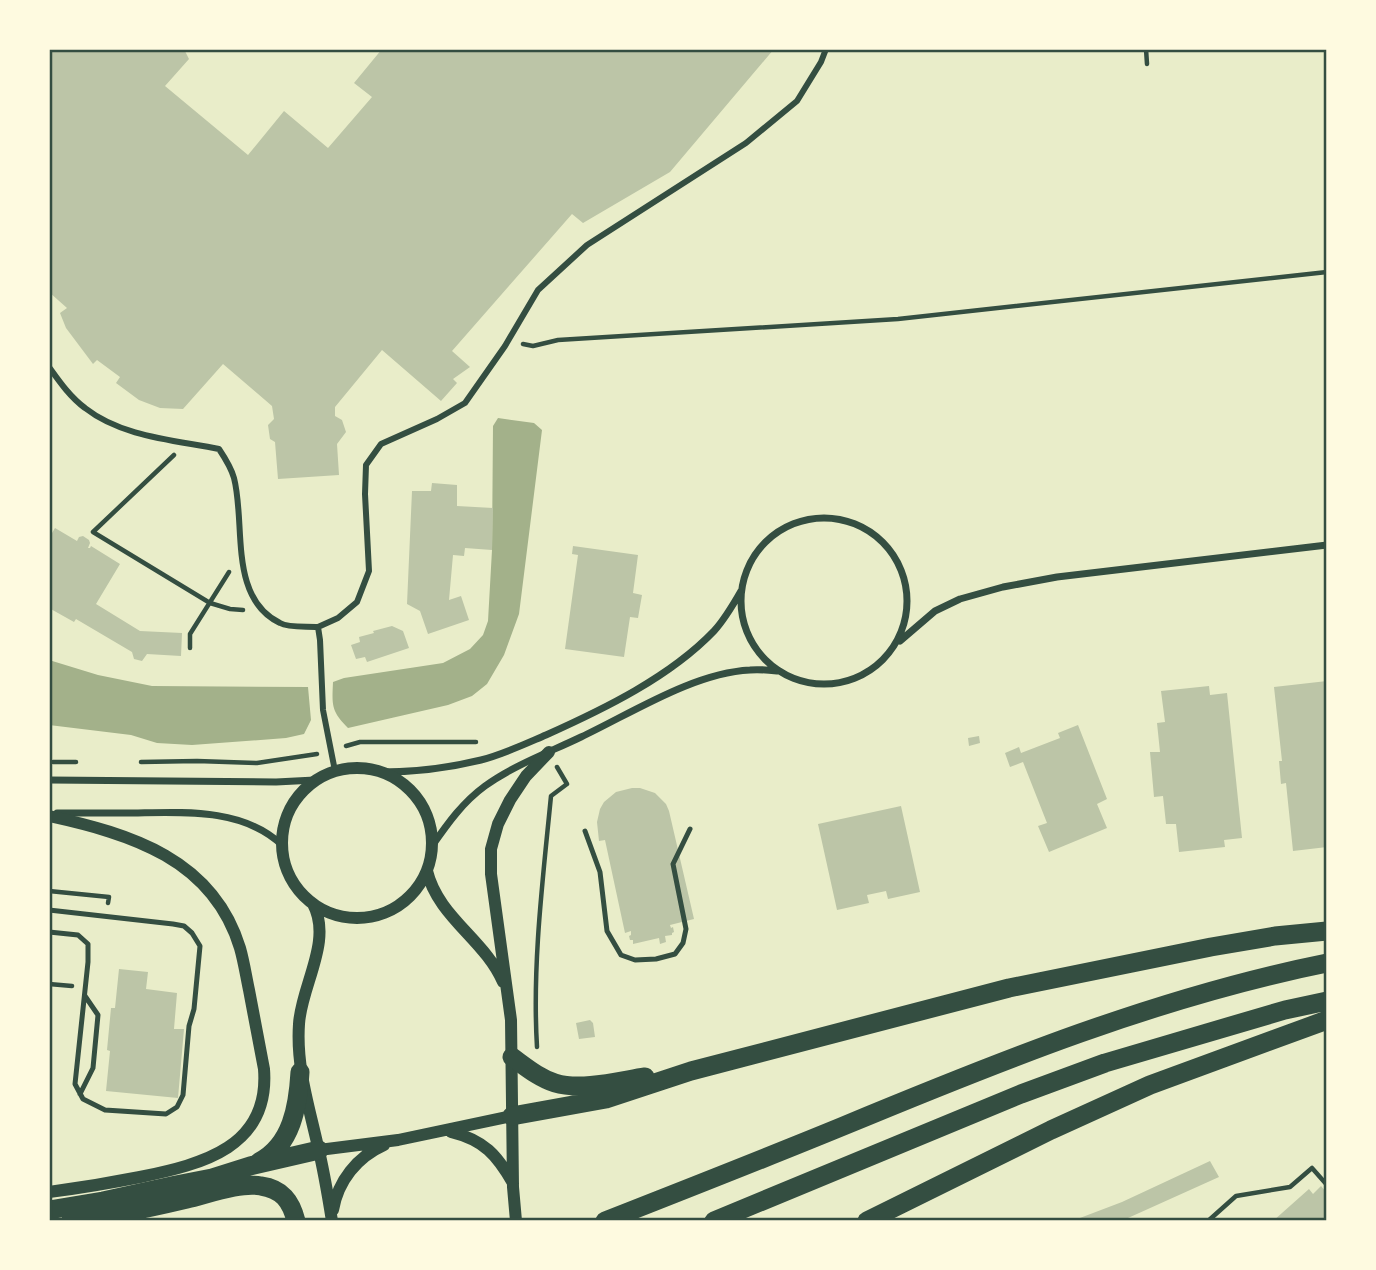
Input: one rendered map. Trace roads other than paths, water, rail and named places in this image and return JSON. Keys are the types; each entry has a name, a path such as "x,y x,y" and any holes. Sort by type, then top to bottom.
{"highway":[{"path":"512,1116 606,1099 691,1071 1009,988 1187,951 1275,936 1327,931"},
{"path":"606,1221 1063,1038 1202,993 1327,963"},
{"path":"714,1221 1021,1094 1105,1063 1286,1010 1327,1001"},
{"path":"867,1221 1150,1084 1327,1020"},
{"path":"512,1057 538,1076 567,1086 691,1071"},
{"path":"250,1166 273,1153 291,1127 299,1094 300,1072"},
{"path":"49,1210 212,1178 319,1150"},
{"path":"71,1221 141,1210 259,1185 273,1189 289,1200 296,1219"}],"street":[{"path":"49,367 63,387 84,408 114,426 219,449 234,480 243,568 252,596 264,612 282,625 318,627 338,618 357,603 369,571 366,465 381,444 465,403 508,341 538,290 587,245 746,144 797,100 826,49"},
{"path":"894,647 907,614 907,591 896,559 873,533 852,523 830,518 807,520 785,527 767,541 755,556 746,573 742,591 743,619 750,637 766,660 780,671 816,684 835,684 870,671 935,611 960,599 1031,580 1327,545"},
{"path":"381,772 404,784 421,804 429,820 432,846 427,871 418,888 406,901 390,911 373,917 337,916 313,904 300,892 290,878 284,862 283,828 288,812 297,798 315,780 335,771 358,768 381,772 433,769 482,760 519,747 588,716 644,684 692,651 723,620 742,591"},
{"path":"318,627 323,710 335,771"},
{"path":"432,846 449,821 475,794 498,777 661,697 706,680 749,670 780,671"},
{"path":"516,1221 513,1185 511,1020 491,874 491,849 498,824 510,800 526,776 549,752"},
{"path":"49,780 315,780"},
{"path":"49,815 176,812 221,816 254,825 282,845"},
{"path":"49,815 156,849 186,869 209,891 227,917 240,949 265,1081 264,1095 254,1123 234,1144 222,1152 206,1160 166,1172 49,1192"},
{"path":"427,871 430,884 443,907 483,950 502,978 506,989"},
{"path":"313,904 318,920 318,942 299,1021 300,1072 332,1219"},
{"path":"319,1150 398,1139 512,1116"},
{"path":"448,1130 477,1140 503,1165 513,1185"},
{"path":"332,1219 338,1192 351,1170 372,1150 398,1139"}],"lane":[{"path":"585,831 600,872 607,931 621,955 635,960 656,959 675,954 683,943 686,929 673,864 690,829"},
{"path":"49,910 184,926 192,933 200,946 183,1095 177,1107 166,1114 105,1110 83,1099 75,1084 88,944 78,935 49,932"},
{"path":"80,1094 93,1068 98,1015 85,996"}]}
